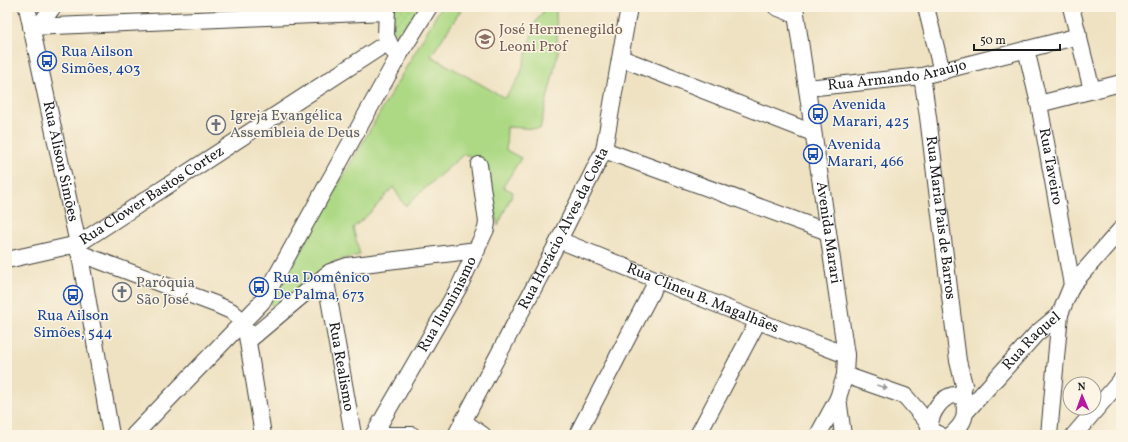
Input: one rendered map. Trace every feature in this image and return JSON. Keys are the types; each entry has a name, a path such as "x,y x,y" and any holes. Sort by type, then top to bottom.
{"street":[{"name":"Rua Alison Simões","path":"27,7 34,27 79,249 110,435"},
{"path":"34,27 53,7"},
{"path":"134,435 262,302 398,56 429,7"},
{"name":"Rua Horácio Alves da Costa","path":"456,435 559,240 604,150 629,7"},
{"path":"776,7 796,11"},
{"path":"926,7 942,72"},
{"path":"1071,7 1092,90"},
{"path":"34,27 387,10 385,26 388,42 398,56"},
{"name":"Avenida Marari","path":"796,11 846,355 845,374 838,398 843,435"},
{"name":"Rua Armando Araújo","path":"807,88 922,76 1079,36"},
{"name":"Rua Clower Bastos Cortez","path":"7,260 79,249 388,42"},
{"name":"Rua Taveiro","path":"1026,49 1039,104 1072,285"},
{"path":"621,58 813,133"},
{"name":"Rua Maria Pais de Barros","path":"922,76 958,361 958,395 965,413"},
{"path":"1039,104 1121,83"},
{"path":"604,150 828,232"},
{"name":"Rua Iluminismo","path":"373,435 438,325 486,230 487,222 479,165"},
{"name":"Rua Raquel","path":"965,413 1036,334 1060,314 1072,285 1121,229"},
{"name":"Rua Clineu B. Magalhães","path":"559,240 846,355"},
{"path":"79,249 231,311 244,322 263,435"},
{"path":"248,340 325,276 347,266 477,250"},
{"name":"Rua Realismo","path":"325,276 353,435"},
{"path":"577,435 658,280"},
{"path":"1048,435 1060,314"},
{"path":"698,435 758,321"},
{"path":"845,374 905,396 931,431"},
{"name":"Rua Raquel","path":"931,431 940,401 958,395 997,377"},
{"path":"1074,435 1121,380"},
{"path":"818,435 838,398"},
{"path":"951,435 962,426 965,413"},
{"path":"464,421 483,435"},
{"path":"373,435 412,435"}],"green space":[{"path":"392,7 423,7 401,42 392,29"},
{"path":"441,7 463,7 431,56 505,98 520,76 535,23 546,7 557,7 558,53 540,129 507,127 506,150 521,158 503,187 513,192 498,226 486,162 464,154 405,206 393,187 373,210 353,228 360,255 332,262 275,307 270,303"}],"place":[{"name":"José Hermenegildo Leoni Prof","path":"485,39"},
{"name":"Rua Ailson Simões, 403","path":"47,61"},
{"name":"Avenida Marari, 425","path":"818,114"},
{"name":"Igreja Evangélica Assembleia de Deus","path":"216,125"},
{"name":"Avenida Marari, 466","path":"813,154"},
{"name":"Rua Domênico De Palma, 673","path":"259,287"},
{"name":"Paróquia São José","path":"122,292"},
{"name":"Rua Ailson Simões, 544","path":"73,295"}]}
